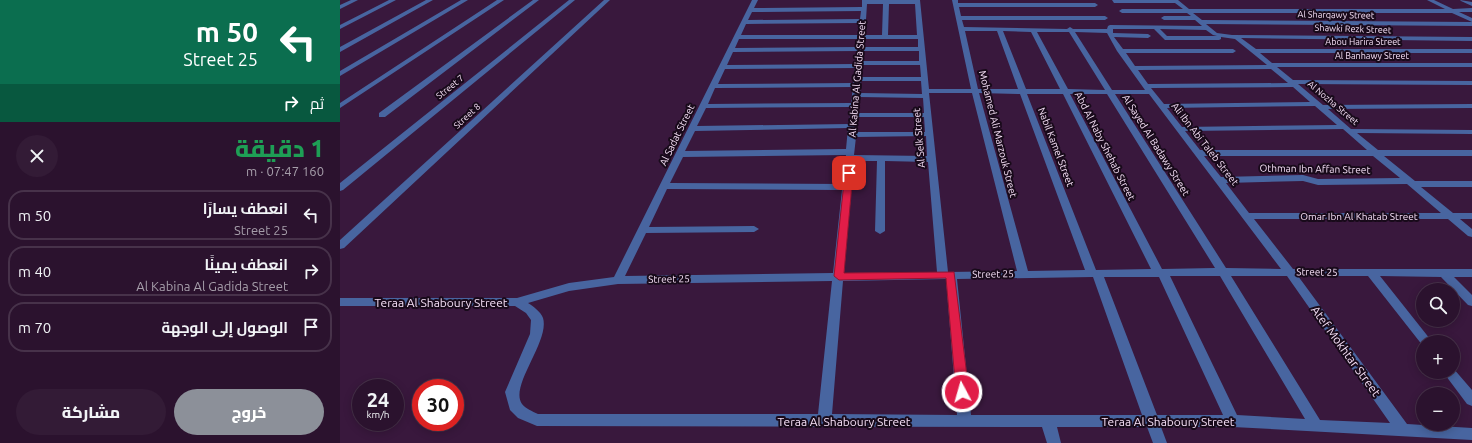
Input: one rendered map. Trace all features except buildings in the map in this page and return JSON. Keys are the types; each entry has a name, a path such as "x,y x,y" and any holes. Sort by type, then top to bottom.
{"street":[{"path":"340,7 355,0"},
{"path":"340,27 393,0"},
{"path":"340,50 430,0"},
{"path":"340,74 465,0"},
{"path":"340,106 501,0"},
{"path":"382,115 536,0"},
{"name":"Street 7","path":"340,188 572,0"},
{"name":"Street 8","path":"340,246 608,0"},
{"name":"Al Sadat Street","path":"618,280 755,0"},
{"path":"1430,0 1472,20"},
{"path":"1463,0 1472,4"},
{"path":"750,10 917,1"},
{"name":"Al Selk Street","path":"917,1 930,134 931,159 965,421"},
{"path":"1113,1 1176,1 1235,52 1120,51"},
{"path":"1113,1 1126,16"},
{"path":"885,37 886,2"},
{"path":"956,2 1094,2"},
{"name":"Mohamed Ali Marzouk Street","path":"956,2 958,18 975,91 1023,274"},
{"name":"Ali Ibn Abi Taleb Street","path":"1094,2 1105,18 1120,51 1178,129 1289,271"},
{"name":"Al Kabina Al Gadida Street","path":"824,421 864,3"},
{"path":"1122,11 1472,10"},
{"path":"958,18 1105,18"},
{"path":"1161,18 1201,23"},
{"path":"744,22 863,21"},
{"path":"1110,31 1201,23"},
{"name":"Al Sharqawy Street","path":"1201,23 1472,24"},
{"path":"1315,23 1344,43"},
{"path":"1155,27 1165,38 1234,36"},
{"path":"961,29 1070,29 1110,31 1148,36"},
{"name":"Nabil Kamel Street","path":"999,29 1160,443"},
{"name":"Abd Al Naby Shehab Street","path":"1033,29 1160,273 1233,421"},
{"name":"Al Sayed Al Badawy Street","path":"1070,29 1223,272 1316,425"},
{"name":"Shawki Rezk Street","path":"1234,36 1336,37 1342,39 1472,39"},
{"name":"Al Nozha Street","path":"1234,36 1412,182 1472,234"},
{"path":"737,37 920,37"},
{"path":"731,50 921,49"},
{"name":"Abou Harira Street","path":"1254,51 1472,52"},
{"path":"713,86 805,76 858,65 923,63"},
{"name":"Al Banhawy Street","path":"1133,68 1472,65"},
{"path":"722,67 857,82 924,79"},
{"path":"854,105 926,93 975,91 1109,92 1148,89 1294,84 1472,83"},
{"path":"703,106 854,105 928,115"},
{"path":"1161,106 1472,106"},
{"path":"692,129 852,130 930,134"},
{"path":"1178,129 1348,129 1472,132"},
{"path":"1197,153 1472,153"},
{"path":"679,154 850,155 881,158 931,159"},
{"path":"880,231 881,158"},
{"name":"Othman Ibn Affan Street","path":"1219,180 1303,178 1318,182 1412,182 1472,184"},
{"path":"664,186 847,187"},
{"name":"Omar Ibn Al Khatab Street","path":"1246,216 1472,216"},
{"path":"642,230 754,230"},
{"name":"Street 25","path":"517,302 569,287 618,280 1289,271 1472,273"},
{"name":"Atef Mokhtar Street","path":"1289,271 1403,430"},
{"path":"1371,272 1420,335"},
{"path":"1444,273 1472,302"},
{"name":"Teraa Al Shaboury Street","path":"340,302 517,302 530,310 537,319 536,334 512,392 515,406 523,414 537,420 1233,421 1472,434"},
{"path":"1456,379 1472,400"},
{"path":"1048,421 1054,443"}],"route":[{"path":"849,173 839,276 951,275 962,392"}]}
